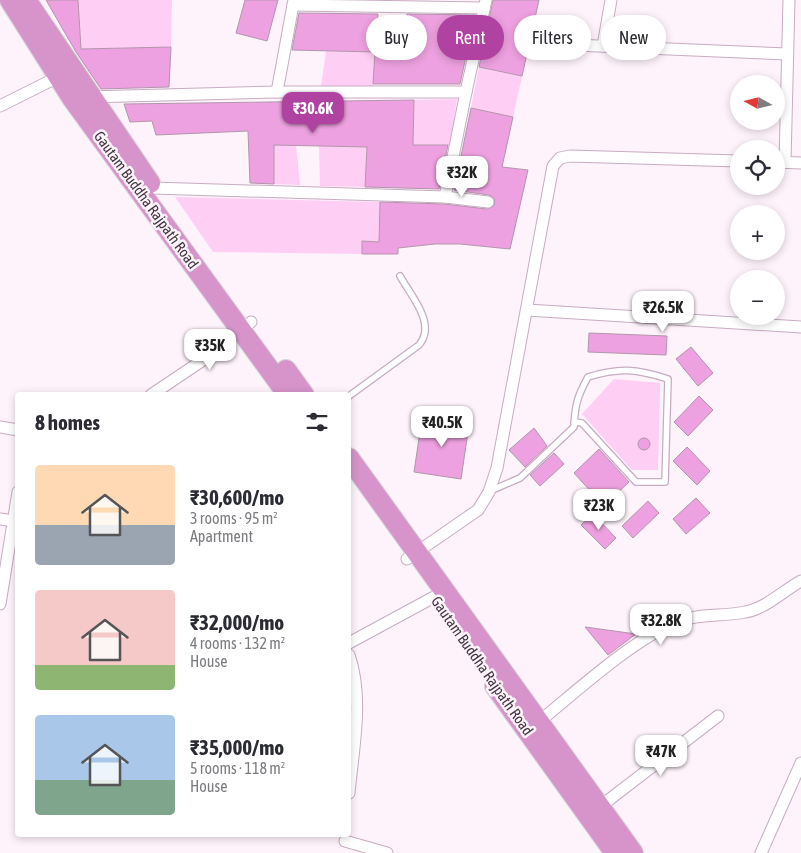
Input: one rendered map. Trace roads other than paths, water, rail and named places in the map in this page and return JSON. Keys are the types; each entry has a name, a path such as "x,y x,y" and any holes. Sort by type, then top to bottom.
{"highway":[{"name":"Gautam Buddha Rajpath Road","path":"10,0 58,77 81,98 246,326 286,392"},
{"path":"26,0 81,98 153,188 246,326 301,392"},
{"path":"351,461 412,556 532,726"},
{"name":"Gautam Buddha Rajpath Road","path":"351,481 412,556 434,597 594,811 615,853"},
{"path":"594,811 634,853"}],"street":[{"path":"608,15 611,0"},
{"path":"781,140 789,0"},
{"path":"277,92 294,2 485,4 446,197"},
{"path":"666,49 787,54"},
{"path":"0,106 58,77"},
{"path":"81,98 277,92 466,92"},
{"path":"412,556 478,510 489,492 497,468 553,166 560,158 570,156 730,161"},
{"path":"785,162 801,163"},
{"path":"153,188 446,197 488,202"},
{"path":"527,310 801,327"},
{"path":"155,392 203,360 246,326"},
{"path":"0,427 15,430"},
{"path":"0,604 15,509"},
{"path":"0,519 13,521"},
{"path":"532,726 633,647 672,624 689,618 746,612 764,604 801,581"},
{"path":"351,642 434,597"},
{"path":"351,660 357,696 351,769"},
{"path":"594,811 718,716"},
{"path":"761,853 801,763"},
{"path":"345,843 387,853"}],"lane":[{"path":"351,395 419,345 426,337 427,326 400,276"},
{"path":"489,492 520,478 574,427 574,422 576,398 588,377 604,372 637,369 668,379 664,482 636,482 582,423 574,422"}]}
